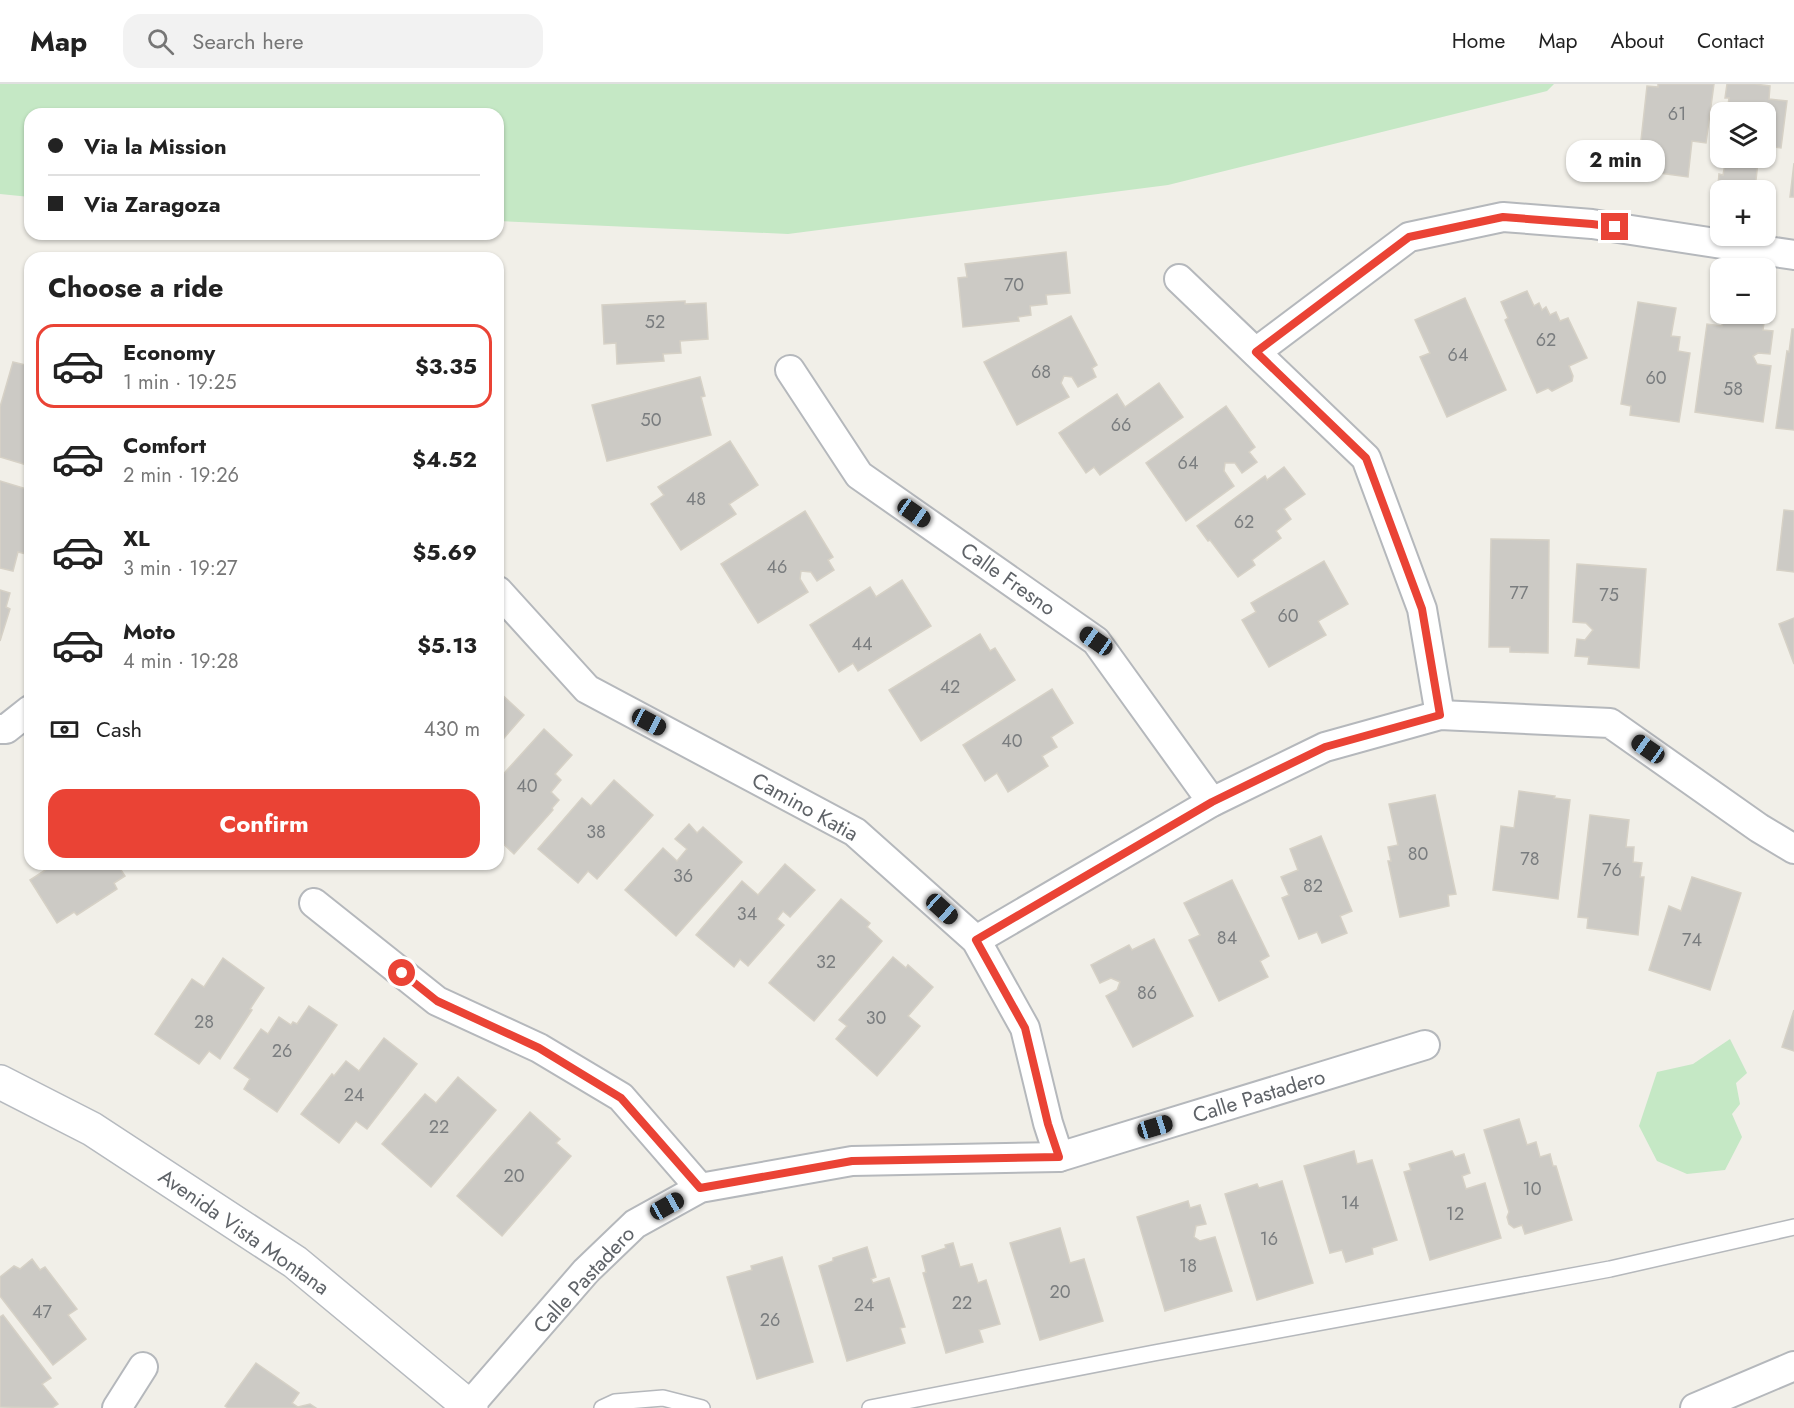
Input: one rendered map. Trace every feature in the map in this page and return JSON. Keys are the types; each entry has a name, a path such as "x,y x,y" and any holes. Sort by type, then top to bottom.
{"street":[{"path":"1256,352 1409,237 1503,217 1592,224 1794,255"},
{"path":"1179,279 1366,458 1422,609 1440,715"},
{"name":"Calle Fresno","path":"790,370 859,475 1096,641 1212,802"},
{"name":"Camino Katia","path":"504,598 587,689 855,832 976,940 1025,1028 1048,1124 1059,1157"},
{"path":"3,729 24,714"},
{"path":"976,940 1212,802 1325,747 1440,715 1610,723 1760,828 1794,849"},
{"path":"314,903 437,1001 539,1048 621,1098 700,1188"},
{"name":"Calle Pastadero","path":"469,1407 586,1271 635,1224 700,1188 852,1161 1059,1157 1425,1045"},
{"name":"Avenida Vista Montana","path":"0,1082 92,1129 295,1263 469,1407"},
{"path":"1695,1408 1794,1366"},
{"path":"117,1408 143,1367"}],"lane":[{"path":"870,1408 1610,1269 1794,1227"},
{"path":"602,1408 615,1402 663,1398 702,1408"}],"green space":[{"path":"0,84 1554,84 1547,91 1168,185 788,234 504,221 504,108 24,108 24,196 0,194"},
{"path":"1730,1039 1747,1073 1736,1083 1740,1104 1732,1114 1742,1137 1725,1170 1687,1174 1657,1161 1639,1126 1657,1072 1693,1064"}],"building":[{"path":"1658,84 1714,84 1706,143 1692,141 1688,177 1652,172 1652,169 1638,167 1647,86 1658,87"},
{"path":"1727,84 1755,84 1770,86 1769,99 1787,101 1781,148 1776,147 1776,102 1728,102 1729,98 1725,98"},
{"path":"1794,163 1794,197 1790,197"},
{"path":"1724,168 1757,168 1756,180 1718,180 1719,174 1723,175"},
{"path":"1066,252 1070,293 1046,295 1047,304 1030,306 1031,315 1018,317 1019,321 963,327 958,278 967,277 965,264"},
{"path":"1527,291 1534,306 1539,303 1542,310 1546,307 1550,315 1556,312 1560,321 1568,318 1587,358 1569,366 1573,376 1572,381 1552,391 1548,388 1537,393 1505,320 1508,318 1501,302"},
{"path":"1465,298 1506,390 1447,417 1420,357 1430,353 1415,320"},
{"path":"685,301 685,304 706,303 708,339 680,341 681,353 663,354 664,361 617,364 616,343 604,344 602,305"},
{"path":"1638,302 1676,308 1671,336 1680,337 1678,351 1690,353 1679,422 1630,415 1631,406 1621,404"},
{"path":"1071,316 1097,365 1092,368 1096,377 1078,387 1072,377 1064,376 1061,383 1069,397 1017,425 984,362"},
{"path":"1707,324 1722,326 1722,324 1764,324 1763,330 1773,331 1770,354 1758,353 1753,356 1757,364 1771,366 1763,422 1695,412"},
{"path":"1792,329 1794,329 1794,430 1776,428"},
{"path":"13,362 24,365 24,464 0,457 0,407"},
{"path":"700,377 705,396 701,397 711,435 607,461 592,405"},
{"path":"1159,383 1183,417 1100,475 1094,467 1086,473 1059,433 1117,394 1125,407"},
{"path":"1226,406 1255,447 1249,452 1257,462 1242,473 1235,463 1225,463 1224,471 1234,486 1186,521 1146,463"},
{"path":"730,441 758,485 729,504 736,514 681,550 651,504 664,495 658,487"},
{"path":"1284,467 1305,494 1284,509 1291,519 1276,531 1281,538 1252,560 1255,565 1238,577 1197,526 1265,476 1267,480"},
{"path":"0,481 24,488 24,554 18,552 13,571 0,568"},
{"path":"1784,510 1794,511 1794,572 1777,570"},
{"path":"805,511 833,557 828,560 834,570 817,581 811,572 801,571 800,579 808,592 758,623 721,564"},
{"path":"1491,539 1549,540 1548,653 1510,652 1510,647 1489,647"},
{"path":"1324,561 1348,604 1318,621 1326,635 1269,667 1242,620 1256,612 1251,603"},
{"path":"1577,564 1646,569 1639,668 1588,664 1589,657 1575,656 1577,639 1585,640 1593,630 1586,623 1573,622"},
{"path":"902,580 931,626 858,671 853,663 839,672 810,625 870,587 876,597"},
{"path":"0,590 10,593 6,607 10,609 0,641"},
{"path":"1794,618 1794,664 1779,624"},
{"path":"980,634 990,651 995,648 1015,680 921,741 889,690"},
{"path":"1052,689 1073,723 1051,737 1057,747 1042,756 1048,766 1008,792 997,773 985,781 963,745"},
{"path":"504,697 524,715 504,738"},
{"path":"544,729 572,755 555,774 561,780 551,792 559,800 514,854 504,845 504,773"},
{"path":"614,780 653,815 597,879 588,871 578,883 538,849 582,798 591,806"},
{"path":"1519,791 1570,800 1558,899 1493,890 1501,826 1514,828"},
{"path":"1435,795 1456,894 1448,895 1449,906 1400,917 1388,861 1391,861 1388,847 1398,845 1389,804"},
{"path":"1590,815 1629,820 1626,847 1634,847 1633,862 1642,863 1640,877 1644,877 1638,935 1587,928 1588,918 1578,917"},
{"path":"689,824 697,833 703,827 742,862 676,936 625,890 663,848 677,861 687,849 675,839"},
{"path":"1321,836 1352,911 1340,916 1347,933 1322,943 1317,932 1299,939 1282,898 1289,895 1281,877 1298,870 1290,849"},
{"path":"785,864 815,890 790,917 783,911 777,919 784,925 748,966 740,959 734,967 696,935 742,881 758,895"},
{"path":"45,870 121,870 125,876 114,883 117,889 77,915 74,912 57,923 30,880"},
{"path":"1692,877 1741,893 1710,990 1649,970 1669,906 1681,911"},
{"path":"1232,880 1269,956 1260,961 1268,977 1219,1001 1189,940 1200,935 1184,903"},
{"path":"841,899 870,923 867,927 882,941 814,1021 769,983"},
{"path":"1154,939 1193,1016 1133,1047 1106,996 1117,990 1120,982 1111,978 1100,983 1091,965 1129,945 1132,950"},
{"path":"893,957 906,968 908,965 933,987 908,1016 920,1026 877,1076 836,1039 847,1026 839,1020"},
{"path":"223,958 264,988 220,1059 209,1051 199,1064 155,1034 192,979 204,987"},
{"path":"309,1006 337,1025 277,1112 244,1089 250,1079 234,1068 261,1029 268,1034 279,1017 291,1025 293,1022 297,1024"},
{"path":"1794,1010 1794,1051 1782,1047"},
{"path":"384,1038 417,1064 367,1129 356,1121 339,1143 301,1114 332,1074 334,1076 346,1061 359,1071"},
{"path":"458,1077 496,1110 431,1187 382,1144 425,1094 436,1103"},
{"path":"530,1112 560,1139 556,1143 571,1156 502,1236 457,1196"},
{"path":"1519,1119 1527,1145 1536,1142 1540,1157 1550,1154 1553,1166 1556,1166 1572,1220 1525,1234 1522,1225 1514,1228 1509,1224 1507,1217 1509,1212 1484,1130"},
{"path":"1354,1151 1357,1164 1372,1160 1397,1240 1372,1248 1373,1254 1346,1262 1342,1250 1330,1253 1304,1166"},
{"path":"1452,1151 1455,1157 1464,1154 1470,1173 1462,1176 1466,1189 1485,1183 1501,1238 1430,1260 1404,1172 1411,1170 1409,1164"},
{"path":"1282,1181 1313,1283 1257,1300 1225,1194 1257,1184 1259,1188"},
{"path":"1188,1201 1190,1208 1200,1205 1206,1224 1196,1226 1194,1237 1200,1241 1215,1237 1232,1291 1165,1311 1137,1217"},
{"path":"1060,1228 1070,1263 1084,1259 1103,1321 1040,1340 1010,1243"},
{"path":"953,1243 960,1267 972,1264 978,1283 986,1280 1000,1324 979,1330 983,1342 946,1353 923,1273 926,1272 922,1256 946,1248 945,1245"},
{"path":"867,1247 876,1277 871,1279 873,1283 889,1278 905,1327 900,1328 905,1343 847,1361 819,1266 833,1261 833,1258"},
{"path":"782,1257 813,1362 757,1379 727,1277 752,1270 751,1266"},
{"path":"32,1259 40,1270 45,1267 77,1309 68,1315 86,1339 53,1365 0,1296 0,1277 14,1266 20,1269"},
{"path":"3,1315 51,1378 42,1384 58,1404 52,1408 0,1407 0,1317"},
{"path":"256,1363 299,1393 292,1403 298,1407 310,1404 316,1408 228,1408 225,1406"}],"route":[{"path":"402,973 437,1001 539,1048 621,1098 700,1188 852,1161 1059,1157 1048,1124 1025,1028 976,940 1212,802 1325,747 1440,715 1422,609 1366,458 1256,352 1409,237 1503,217 1615,227"}]}
